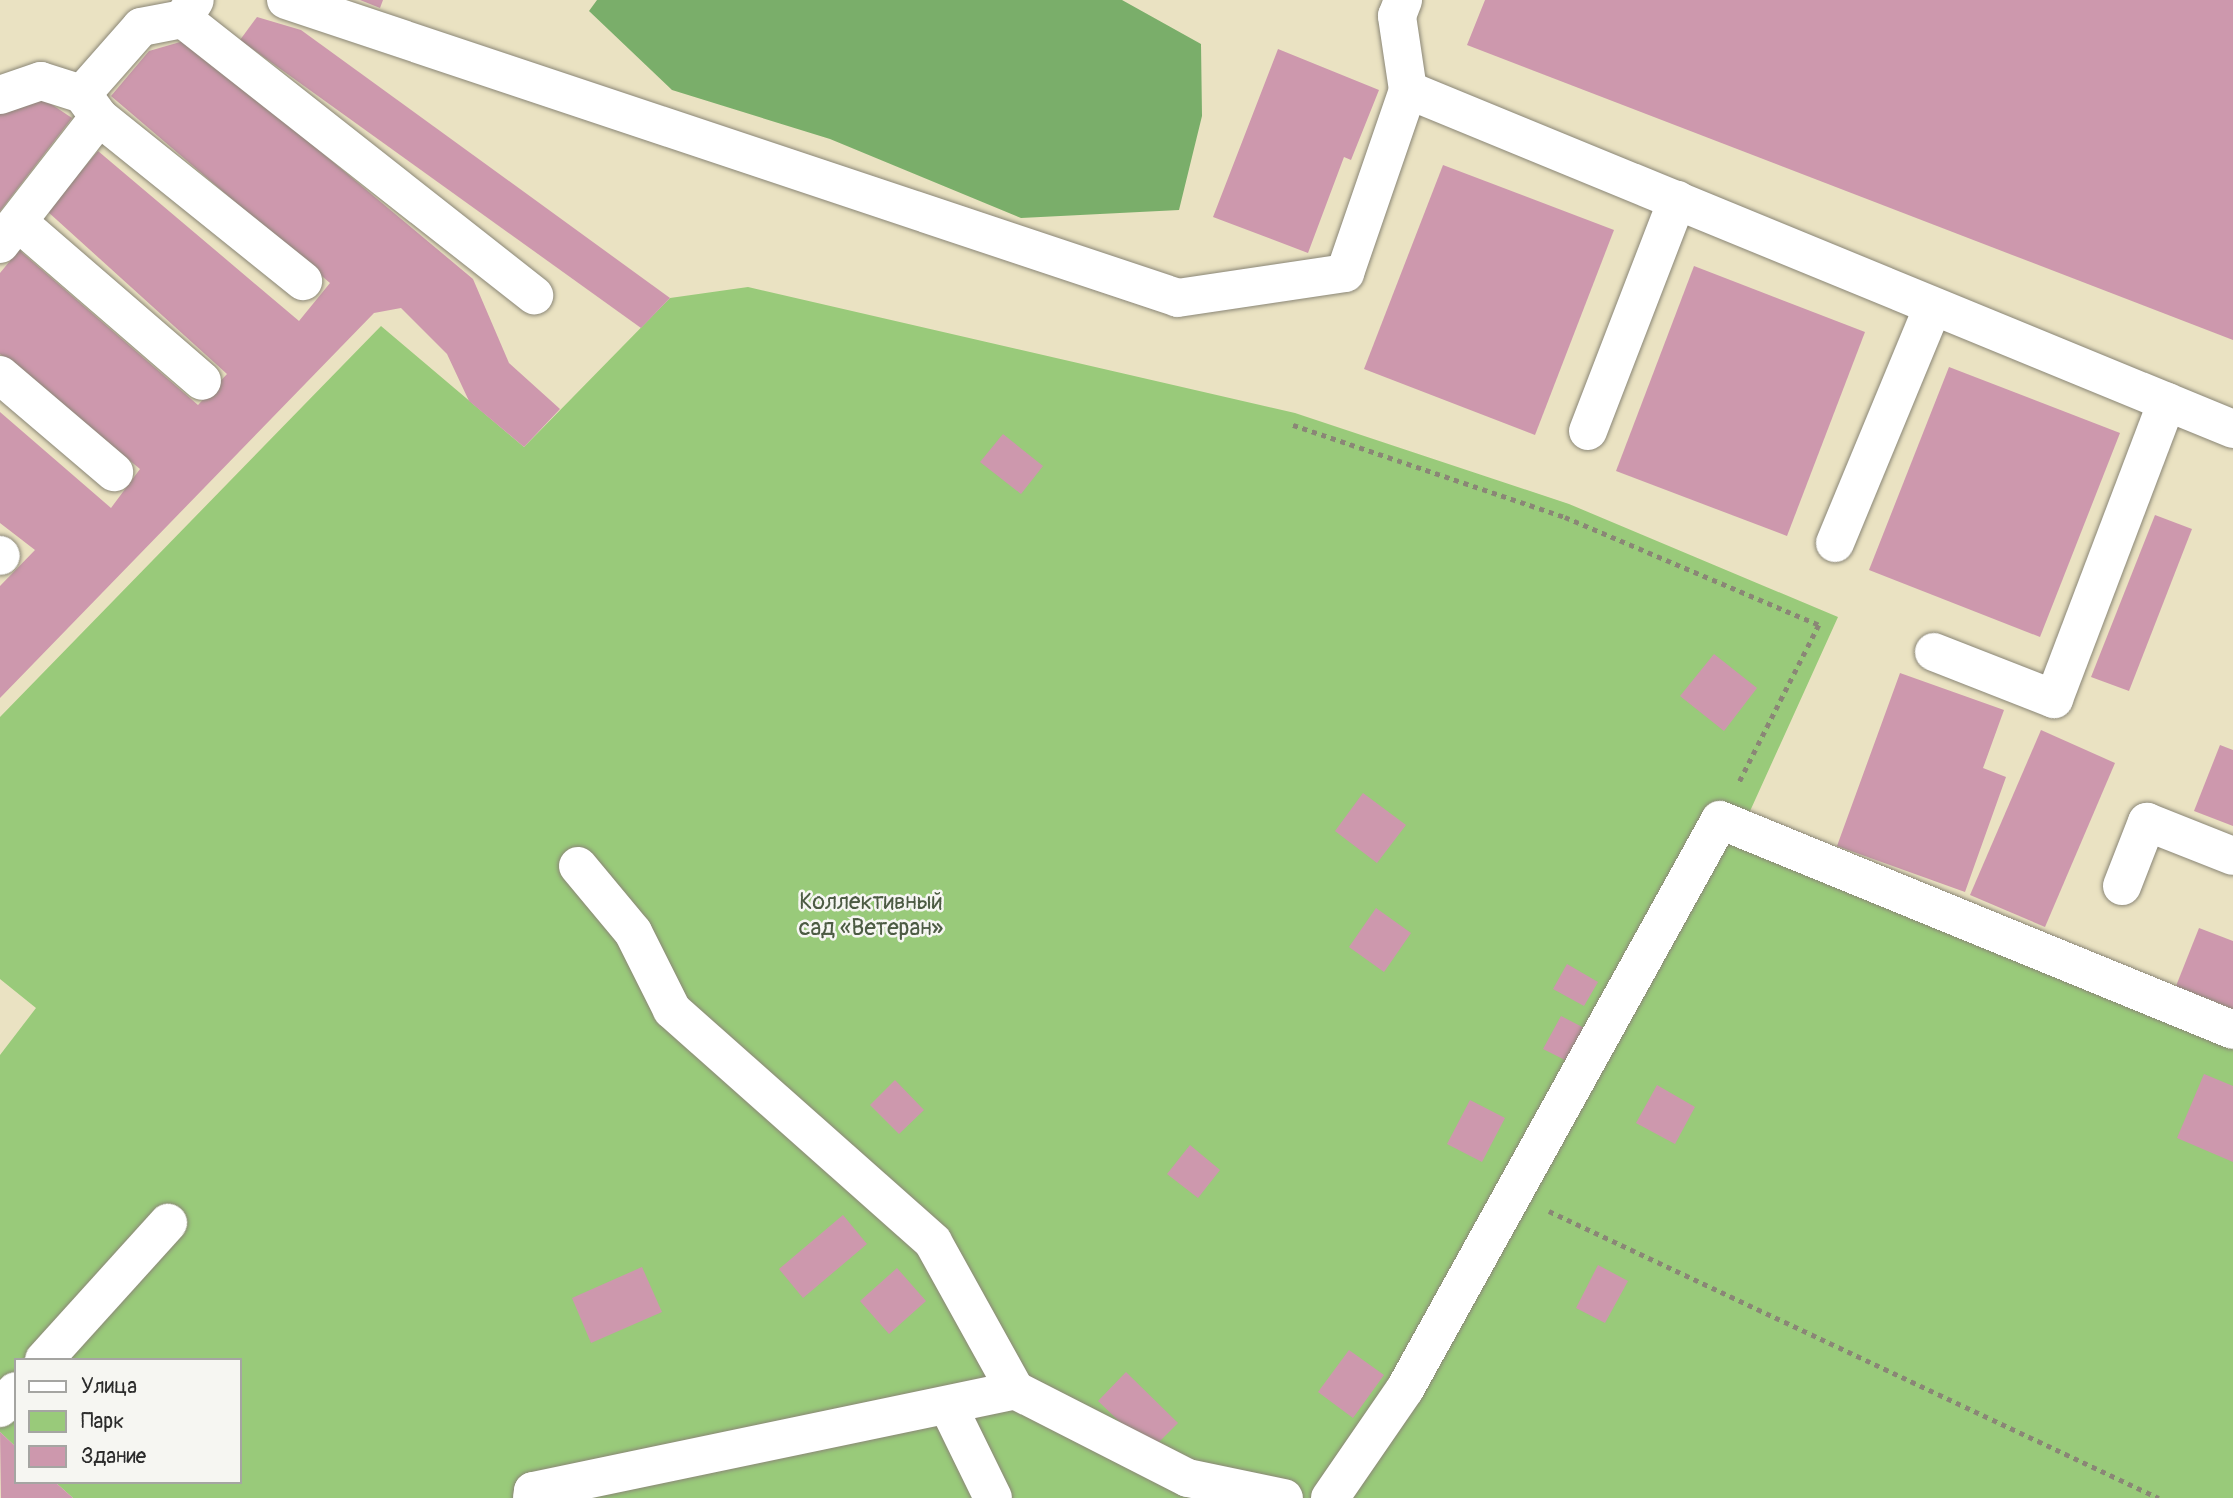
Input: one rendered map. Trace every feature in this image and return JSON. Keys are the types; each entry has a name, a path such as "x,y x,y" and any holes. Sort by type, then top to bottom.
{"lane":[{"path":"286,0 1178,298 1345,273 1408,90 1397,16 1403,0"},
{"path":"202,381 9,233 141,27 189,9 534,295"},
{"path":"0,95 41,81 91,105 303,281"},
{"path":"1408,90 2233,429"},
{"path":"1588,431 1677,201"},
{"path":"1835,543 1933,306"},
{"path":"0,375 114,472"},
{"path":"1934,652 2054,699 2167,402"},
{"path":"1329,1498 1405,1389 1720,820 2233,1030"},
{"path":"2122,886 2147,821 2233,856"},
{"path":"578,866 633,932 672,1010 933,1242 1016,1390 1182,1488 1284,1498"},
{"path":"46,1358 168,1223"},
{"path":"532,1498 533,1491 1016,1390"},
{"path":"0,1408 14,1393"},
{"path":"948,1406 993,1498"}],"path":[{"path":"1293,425 1565,517 1819,625 1720,820"},
{"path":"1513,1195 2159,1498"}],"green space":[{"path":"597,0 1122,0 1201,44 1202,116 1179,210 1021,218 830,139 672,90 589,11"},
{"name":"Коллективный сад «Ветеран»","path":"748,287 1295,413 1569,504 1838,617 1746,820 2233,1017 2233,1498 73,1498 57,1484 242,1484 242,1358 14,1358 14,1445 0,1432 0,1055 36,1008 0,979 0,717 381,326 524,447 670,298"}],"building":[{"path":"360,0 383,0 380,8"},
{"path":"1485,0 2233,0 2233,340 1467,45"},
{"path":"257,17 301,30 670,298 641,328 240,40"},
{"path":"187,40 473,279 509,363 560,409 524,447 469,401 447,354 401,308 374,313 0,698 0,586 35,550 0,523 0,412 111,508 140,469 0,354 0,273 19,250 198,405 227,374 47,211 98,151 299,321 330,283 111,96 149,51"},
{"path":"1278,49 1379,90 1351,160 1344,157 1308,253 1213,217"},
{"path":"42,98 72,118 0,211 0,113"},
{"path":"1443,165 1614,230 1535,435 1364,369"},
{"path":"1694,266 1865,332 1787,536 1616,471"},
{"path":"1949,367 2120,433 2040,637 1869,570"},
{"path":"1003,434 1043,466 1021,494 980,462"},
{"path":"2155,515 2192,529 2129,691 2091,677"},
{"path":"1714,654 1757,688 1724,731 1680,696"},
{"path":"1900,673 2004,710 1983,768 2006,777 1965,892 1837,846"},
{"path":"2041,730 2115,763 2045,927 1970,895"},
{"path":"2220,745 2233,750 2233,826 2194,811"},
{"path":"1363,793 1406,825 1377,863 1335,831"},
{"path":"1376,908 1411,933 1384,972 1349,947"},
{"path":"2199,928 2233,941 2233,1009 2176,986"},
{"path":"1567,964 1598,982 1584,1006 1553,989"},
{"path":"1561,1016 1590,1031 1573,1064 1543,1049"},
{"path":"2204,1074 2233,1086 2233,1162 2177,1138"},
{"path":"895,1080 924,1110 899,1134 870,1105"},
{"path":"1657,1085 1695,1107 1675,1144 1636,1123"},
{"path":"1470,1100 1505,1118 1482,1162 1447,1144"},
{"path":"1190,1145 1220,1170 1198,1198 1167,1174"},
{"path":"843,1215 867,1244 803,1298 779,1269"},
{"path":"1598,1265 1628,1281 1605,1323 1576,1308"},
{"path":"642,1267 662,1312 591,1343 572,1298"},
{"path":"897,1268 926,1301 889,1334 860,1301"},
{"path":"1349,1350 1384,1375 1353,1418 1318,1392"},
{"path":"1126,1372 1178,1423 1150,1451 1098,1401"},
{"path":"0,1432 14,1445 14,1484 57,1484 73,1498 1,1498"}]}
